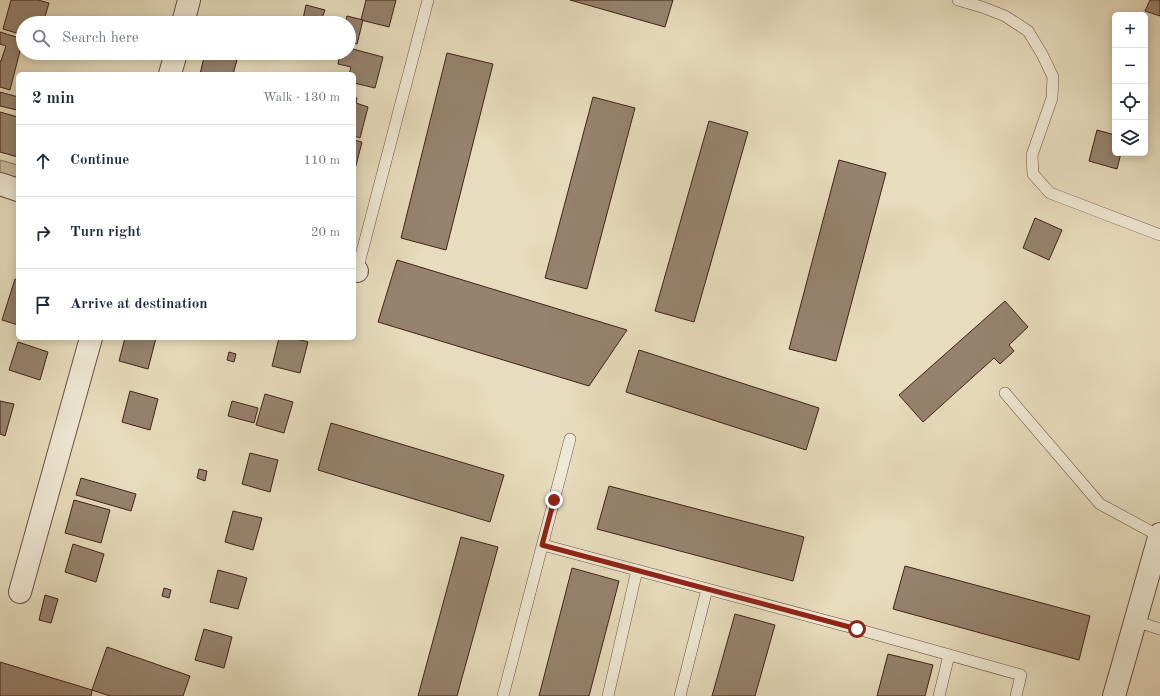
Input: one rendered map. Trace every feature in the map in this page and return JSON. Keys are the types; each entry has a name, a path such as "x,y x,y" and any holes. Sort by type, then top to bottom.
{"street":[{"path":"185,16 189,0"},
{"path":"171,72 174,60"},
{"path":"0,184 16,189"},
{"path":"20,592 90,340"},
{"path":"1114,696 1159,540"}],"lane":[{"path":"356,271 428,0"},
{"path":"958,0 983,3 1028,31 1042,54 1053,77 1052,98 1032,155 1033,174 1050,193 1160,236"},
{"path":"1005,393 1100,504 1159,540"},
{"path":"503,696 570,439"},
{"path":"542,545 1021,675 1016,696"},
{"path":"608,696 637,570"},
{"path":"680,696 707,589"},
{"path":"1135,621 1160,629"},
{"path":"939,696 949,655"}],"shaded area":[{"path":"0,160 16,164 16,184 0,188"}],"building":[{"path":"11,0 38,0 49,3 45,16 16,16 16,33 3,29"},
{"path":"366,0 396,0 389,27 361,20"},
{"path":"570,0 673,0 665,27"},
{"path":"1150,0 1160,0 1160,16 1145,11"},
{"path":"306,5 325,10 323,16 304,16"},
{"path":"356,18 363,20 356,44"},
{"path":"0,32 16,37 16,60 18,60 10,90 0,87 0,61 6,46 0,44"},
{"path":"356,50 383,57 375,88 356,83 356,72 350,72 351,67 338,64 339,60 356,60"},
{"path":"447,53 493,64 446,250 401,238"},
{"path":"203,60 237,60 234,72 200,72"},
{"path":"0,92 16,96 16,110 0,106"},
{"path":"593,97 635,108 587,289 545,278"},
{"path":"356,103 368,107 360,138 356,137"},
{"path":"0,112 16,116 16,156 0,152"},
{"path":"709,121 748,132 694,322 655,311"},
{"path":"1097,130 1112,134 1112,156 1120,156 1117,169 1089,161"},
{"path":"356,140 362,142 356,165"},
{"path":"839,160 886,173 836,361 789,349"},
{"path":"1035,218 1062,230 1049,260 1023,248"},
{"path":"397,260 627,330 589,386 378,322"},
{"path":"15,279 16,324 2,320"},
{"path":"1005,301 1028,327 1009,345 1014,351 1000,364 994,358 923,422 899,395"},
{"path":"124,340 155,340 148,369 119,361"},
{"path":"278,340 300,340 308,342 300,373 272,366"},
{"path":"18,342 48,352 40,380 9,370"},
{"path":"639,350 819,408 806,450 626,392"},
{"path":"229,352 236,354 234,362 227,360"},
{"path":"130,391 158,399 150,430 122,422"},
{"path":"265,394 293,402 284,433 256,425"},
{"path":"0,401 14,404 5,436 0,434"},
{"path":"232,401 258,408 254,423 228,416"},
{"path":"331,423 504,475 490,522 318,470"},
{"path":"250,453 278,460 270,492 242,484"},
{"path":"199,469 207,471 205,481 197,478"},
{"path":"81,478 136,494 131,511 76,495"},
{"path":"609,486 804,537 793,581 597,529"},
{"path":"74,500 110,510 101,543 65,533"},
{"path":"233,511 262,518 253,550 225,542"},
{"path":"461,537 498,547 457,696 418,696"},
{"path":"73,544 104,554 96,582 65,572"},
{"path":"905,566 1090,616 1079,660 893,609"},
{"path":"572,568 619,581 589,696 539,696"},
{"path":"218,570 247,578 238,609 210,602"},
{"path":"164,588 171,590 169,598 162,596"},
{"path":"45,595 58,599 51,623 39,620"},
{"path":"735,614 775,625 755,696 712,696"},
{"path":"204,629 232,637 224,668 195,660"},
{"path":"107,647 190,676 183,696 110,696 92,690"},
{"path":"888,654 933,665 925,696 877,696"},
{"path":"0,662 92,690 91,696 0,696"}],"route":[{"path":"554,500 542,545 857,629"}]}
